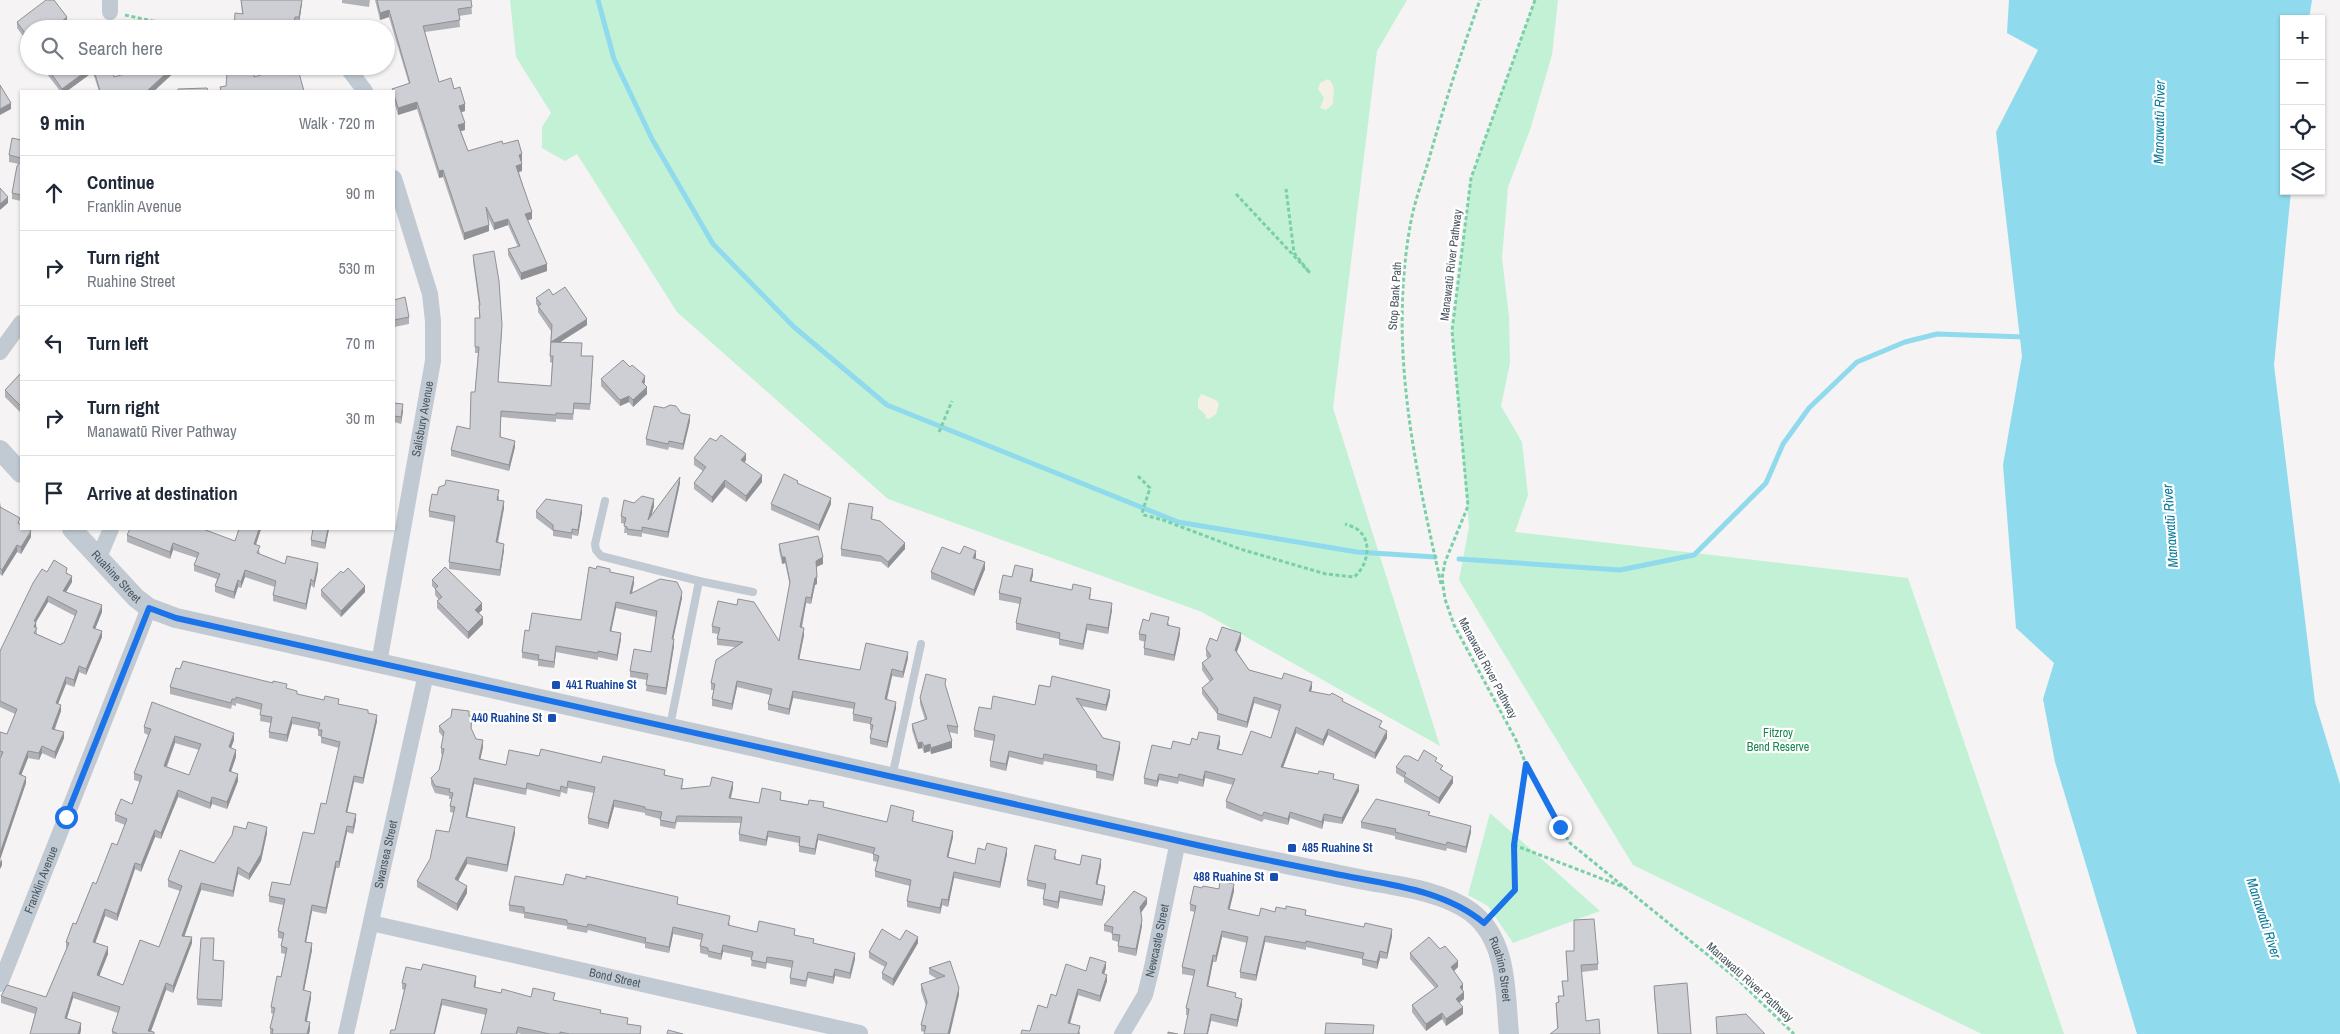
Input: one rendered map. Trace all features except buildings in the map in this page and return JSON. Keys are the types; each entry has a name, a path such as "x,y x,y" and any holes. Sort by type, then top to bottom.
{"street":[{"path":"353,75 365,90"},
{"name":"Salisbury Avenue","path":"379,662 433,361 433,321 430,294 395,181"},
{"path":"0,352 20,324"},
{"path":"0,450 20,473"},
{"name":"Ruahine Street","path":"73,530 124,587 149,608 176,618 1178,841 1415,890 1454,902 1484,923 1495,943 1502,965 1509,1034"},
{"path":"99,557 111,530"},
{"name":"Franklin Avenue","path":"0,984 149,608"},
{"name":"Swansea Street","path":"346,1034 426,674"},
{"name":"Newcastle Street","path":"1122,1034 1147,986 1178,841"},
{"name":"Bond Street","path":"370,923 860,1033"}],"lane":[{"path":"604,501 595,544 596,550 601,556 699,581 753,592"},
{"path":"670,728 699,581"},
{"path":"892,777 921,644"}],"path":[{"name":"Stop Bank Path","path":"1445,599 1420,492 1408,422 1401,342 1403,280 1412,219 1448,92 1480,0"},
{"name":"Manawatū River Pathway","path":"1535,0 1471,178 1452,331 1468,506 1445,562 1442,578 1445,599 1454,625 1516,740 1526,764 1570,843 1736,978 1794,1034"},
{"path":"110,6 158,20"},
{"path":"1236,194 1310,273 1294,253 1286,188"},
{"path":"939,432 952,401"},
{"path":"1138,476 1150,488 1142,513 1144,515 1163,520 1240,549 1326,574 1354,576 1363,568 1366,543 1363,535 1357,529 1345,524"},
{"path":"1484,923 1515,890 1514,845 1526,764"},
{"path":"1514,845 1629,890"}],"green space":[{"path":"510,0 1407,0 1377,51 1333,408 1440,746 1202,612 888,499 677,312 577,154 565,161 542,148 542,127 551,113 516,57"},
{"name":"Fitzroy Bend Reserve","path":"1535,0 1558,0 1552,55 1530,130 1508,187 1502,258 1509,316 1510,363 1501,406 1522,442 1528,495 1515,532 1908,578 2064,1034 1982,1034 1633,865 1459,580 1469,527 1452,331 1471,178"},
{"path":"1490,813 1600,911 1513,943 1488,906 1468,895"}],"sand":[{"path":"1328,79 1333,85 1334,94 1333,104 1326,110 1320,108 1324,98 1318,89 1320,83"},
{"path":"1201,394 1216,400 1219,404 1216,414 1209,419 1198,408 1198,400"}],"water":[{"name":"Manawatū River","path":"2009,0 2312,0 2310,15 2280,15 2280,195 2291,195 2274,365 2315,702 2340,784 2340,1034 2137,1034 2055,762 2043,699 2054,663 2016,628 2003,465 2022,356 1996,132 2038,50 2007,33"}],"waterway":[{"path":"598,0 614,59 652,139 713,244 794,327 887,405 1178,522 1357,552 1435,557"},
{"path":"1459,559 1620,570 1694,555 1766,483 1783,444 1809,408 1857,362 1905,342 1937,334 2025,337"}],"place":[{"name":"441 Ruahine St","path":"556,685"},
{"name":"440 Ruahine St","path":"552,718"},
{"name":"485 Ruahine St","path":"1292,848"},
{"name":"488 Ruahine St","path":"1274,877"}],"route":[{"path":"66,817 149,608 176,618 426,674 1178,841 1415,890 1454,902 1484,923 1515,890 1514,845 1526,764 1560,827"}]}
